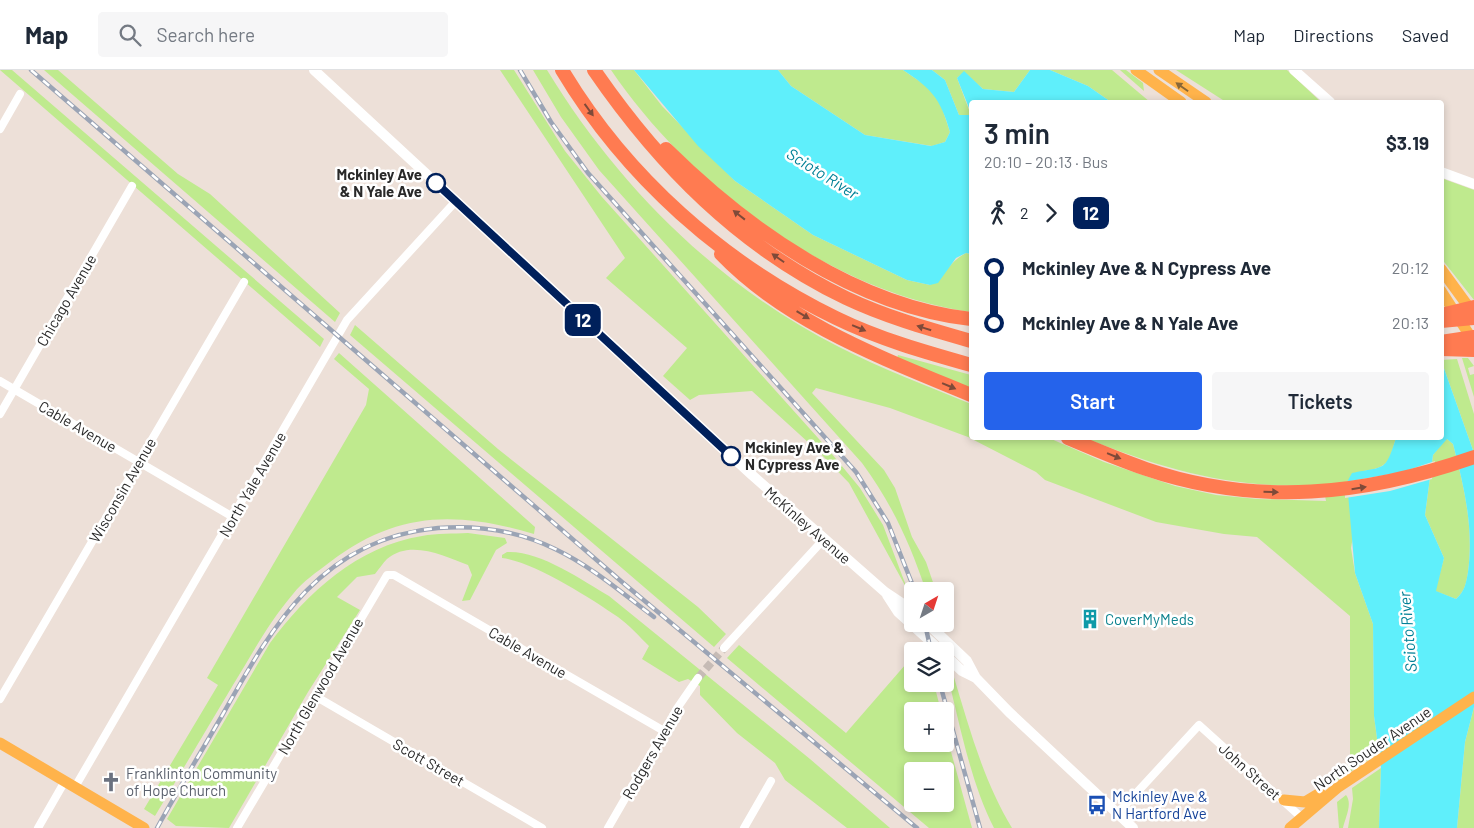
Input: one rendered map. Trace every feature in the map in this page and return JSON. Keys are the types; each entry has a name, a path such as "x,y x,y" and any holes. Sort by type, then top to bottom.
{"highway":[{"path":"562,70 593,116 636,170 737,270 794,310 856,347 969,394"},
{"path":"594,70 613,98 647,141 690,189 723,219 786,264 846,298 921,327 969,340"},
{"path":"613,98 702,185 748,222 793,252 824,270 884,296 937,314 969,319"},
{"path":"698,230 779,286 837,318 925,352 969,364"},
{"path":"1444,313 1474,306"},
{"path":"1444,321 1474,316"},
{"path":"1444,342 1474,337"},
{"path":"1444,349 1474,350"},
{"path":"1073,440 1146,469 1204,484 1268,492 1310,492 1358,488 1400,480 1474,457"}],"main road":[{"name":"McKinley Avenue","path":"314,70 824,539 885,592 904,605"},
{"path":"1136,70 1178,100"},
{"path":"1159,70 1203,100"},
{"path":"1294,70 1328,100"},
{"path":"1444,173 1474,184"},
{"path":"1444,274 1474,316"},
{"path":"1444,296 1474,343"},
{"name":"McKinley Avenue","path":"885,592 898,612 931,642"},
{"path":"936,632 967,661 976,678"},
{"path":"954,663 962,671 976,678 1133,828"},
{"name":"North Souder Avenue","path":"1290,828 1331,792 1474,697"},
{"path":"0,743 144,828"},
{"path":"1284,800 1305,802 1318,794 1331,792"}],"street":[{"path":"0,129 20,94"},
{"name":"Chicago Avenue","path":"0,414 132,186"},
{"name":"North Yale Avenue","path":"38,828 70,784 233,516 347,320 456,201"},
{"name":"Wisconsin Avenue","path":"0,699 244,282"},
{"name":"Cable Avenue","path":"0,381 233,516"},
{"path":"724,648 824,539"},
{"name":"Cable Avenue","path":"391,574 664,731"},
{"name":"North Glenwood Avenue","path":"237,828 384,577 391,574"},
{"name":"Rodgers Avenue","path":"608,828 664,731 698,678"},
{"name":"Scott Street","path":"315,696 542,828"},
{"name":"John Street","path":"1117,814 1199,725 1301,817"},
{"path":"744,828 771,781"}],"green space":[{"path":"0,70 12,70 324,339 320,347"},
{"path":"44,70 58,70 178,174 210,194 340,313 335,322"},
{"path":"500,70 514,70 565,151 602,197 827,448 860,488 883,525 904,584 849,483 821,454 752,391 699,395 690,400 663,376 687,348 606,278 625,258"},
{"path":"533,70 547,70 605,153 638,192 674,229 712,263 752,294 795,322 839,347 888,370 969,403 969,438 890,408 816,388 812,393 884,470 895,488 912,537 926,562 933,582 923,582 899,524 873,478 862,463 599,170 561,117"},
{"path":"611,70 634,70 662,106 735,181 813,235 907,280 930,285 961,256 969,254 969,312 918,301 866,282 816,257 767,227 722,192 681,154 643,113"},
{"path":"778,70 903,70 928,87 940,102 950,132 945,142 932,146 865,135 791,86"},
{"path":"932,70 1030,70 1014,92 983,89 964,72 957,78 969,110 969,115 959,115 945,80"},
{"path":"1050,70 1112,70 1148,100 1108,100 1088,86"},
{"path":"1120,70 1126,70 1143,83 1144,91"},
{"path":"1176,70 1287,70 1319,100 1223,100"},
{"path":"1444,179 1474,190 1474,300 1444,262"},
{"path":"355,325 498,449 698,607 726,634 714,647 350,335"},
{"path":"339,353 535,527 534,534 479,522 453,519 428,520 403,525 379,533 355,545 330,562 297,589 276,616 155,816 144,809 218,685 207,678 366,405 369,389 334,359"},
{"path":"898,355 969,374 969,389 897,358"},
{"path":"1462,358 1468,358 1474,366 1468,368 1470,375 1474,374 1474,397"},
{"path":"1457,359 1474,414 1474,453 1444,368 1444,360"},
{"path":"1446,438 1453,444 1461,476 1467,507 1470,539 1470,556 1466,584 1456,599 1435,591 1444,558 1425,515 1433,455"},
{"path":"974,440 1054,440 1104,462 1175,486 1216,495 1258,499 1326,501 1323,485 1291,486 1231,481 1144,460 1090,440 1395,440 1390,457 1384,465 1364,471 1351,548 1355,573 1373,624 1374,716 1379,753 1336,781 1333,776 1350,764 1350,616 1257,537 1224,534 1156,522 1045,480 1036,472"},
{"path":"468,533 505,538 507,543 496,550 470,600 462,601 472,575 468,565 428,551 406,550 396,553 387,559 375,574 357,577 337,597 360,610 308,692 229,828 176,826 167,819 270,643 317,590 336,574 356,561 376,550 399,541 428,535"},
{"path":"507,552 533,556 560,567 609,596 810,759 890,828 847,828 785,780 775,763 737,733 700,695 700,686 688,679 679,682 642,659 649,646 622,620 545,573 530,566 502,558 502,555"},
{"path":"739,645 846,733 904,666 904,692 936,692 939,702 904,702 904,752 951,752 954,762 904,762 904,807 727,658"},
{"path":"954,677 985,772 1012,828 994,828 985,809 965,749 951,692 954,692"},
{"path":"1474,707 1474,828 1457,828 1465,742"},
{"path":"954,763 972,828 929,828 910,812 954,812"},
{"path":"1381,768 1379,828 1348,828 1353,799 1352,788"},
{"path":"1346,795 1349,803 1348,811 1343,828 1339,828 1337,802"}],"water":[{"name":"Scioto River","path":"634,70 778,70 791,86 865,135 931,146 945,142 950,132 943,111 934,95 903,70 932,70 945,80 959,115 969,115 969,254 966,253 956,258 938,283 930,285 907,280 813,235 735,181 698,146"},
{"path":"1030,70 1050,70 1088,86 1108,100 969,100 969,108 957,78 964,71 983,89 1014,92"},
{"name":"Scioto River","path":"1444,368 1474,453 1474,707 1465,742 1457,828 1379,828 1381,768 1374,716 1373,624 1355,573 1347,482 1352,473 1383,466 1389,457 1395,440 1444,440","holes":["1447,439 1453,444 1469,523 1470,556 1467,580 1463,590 1456,599 1436,591 1444,558 1425,515 1433,455"]}],"pier":[{"path":"1435,461 1432,479 1390,491 1345,498 1345,482 1402,472"}],"tunnel":[{"path":"698,678 724,648"}],"railway":[{"path":"31,70 622,582 917,828"},
{"path":"520,70 551,122 588,173 856,472 888,523 911,582"},
{"path":"157,828 242,680 283,618 306,591 332,568 363,549 398,535 438,528 468,527 513,534 541,543 581,563 654,617"},
{"path":"927,632 929,642"},
{"path":"942,692 980,828"}],"bus line":[{"name":"12","path":"436,183 731,456"}],"place":[{"name":"Mckinley Ave & N Yale Ave","path":"436,183"},
{"name":"Mckinley Ave & N Cypress Ave","path":"731,456"},
{"name":"CoverMyMeds","path":"1090,619"},
{"name":"Franklinton Community of Hope Church","path":"111,782"},
{"name":"Mckinley Ave & N Hartford Ave","path":"1097,805"}]}
